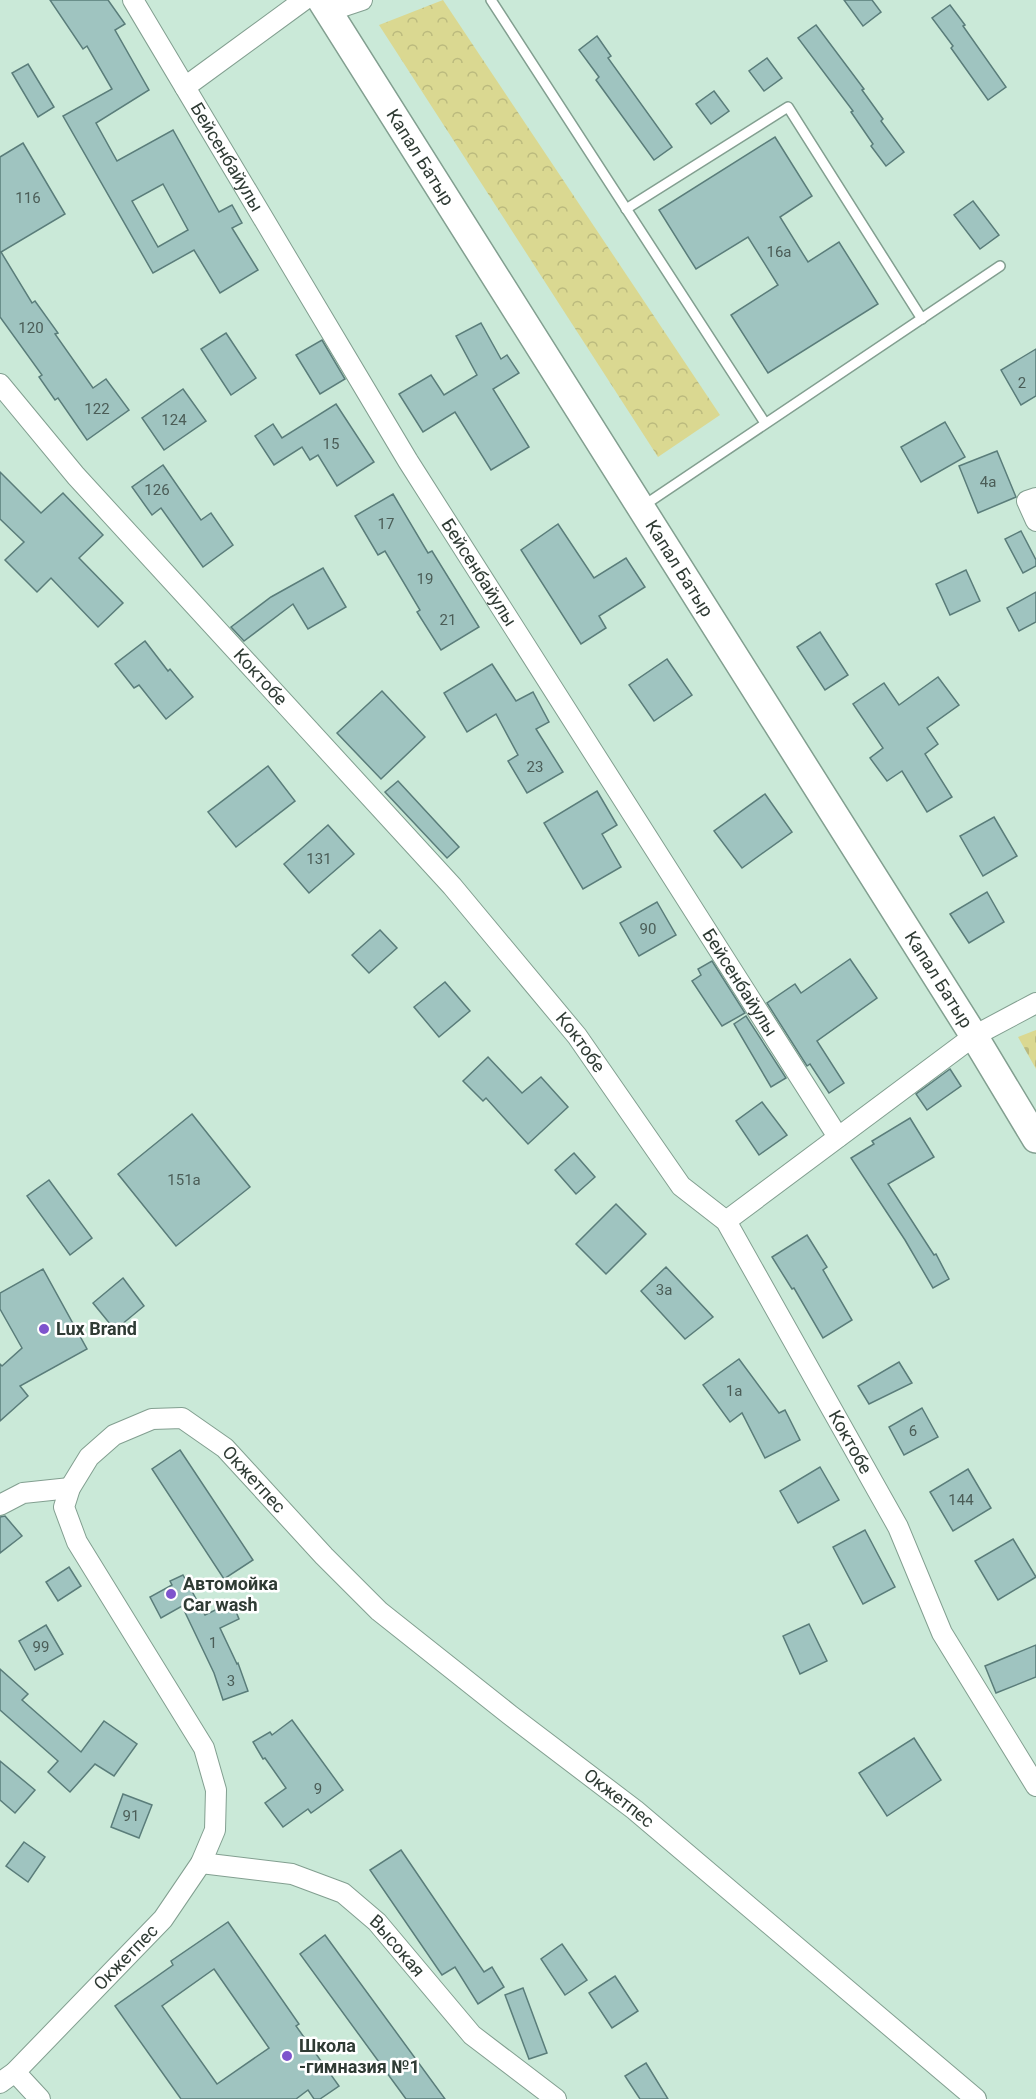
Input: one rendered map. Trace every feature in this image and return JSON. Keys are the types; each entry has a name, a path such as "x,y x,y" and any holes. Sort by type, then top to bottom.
{"main road":[{"name":"Капал Батыр","path":"325,6 974,1036 1036,1139"}],"street":[{"name":"Бейсенбайулы","path":"133,0 408,461 838,1137"},
{"path":"185,87 304,0"},
{"path":"325,6 362,0"},
{"name":"Коктобе","path":"0,384 76,476 452,886 578,1036 681,1186 726,1221 898,1527 942,1633 1036,1786"},
{"path":"1036,498 1027,501 1036,521"},
{"path":"726,1221 974,1036 1036,1003"},
{"name":"Окжетпес","path":"7,2078 162,1919 201,1863 215,1830 216,1790 204,1748 77,1542 64,1507 70,1488 89,1457 114,1435 152,1419 182,1418 225,1448 324,1556 379,1611 635,1810 976,2099"},
{"path":"0,1505 24,1493 70,1488"},
{"name":"Высокая","path":"201,1863 292,1874 343,1893 377,1922 472,2035 556,2099"},
{"path":"7,2078 40,2099"}],"lane":[{"path":"490,0 765,423"},
{"path":"626,209 788,107 922,319"},
{"path":"641,507 1000,266"}],"green space":[{"path":"443,0 720,415 658,457 379,25"},
{"path":"1036,1030 1036,1069 1018,1037"}],"building":[{"path":"50,0 108,0 125,24 115,30 149,90 96,123 117,161 173,130 219,212 232,205 242,223 232,228 258,270 220,293 194,250 153,273 63,116 112,89 87,46 83,49","holes":["163,184 188,230 158,247 132,201"]},
{"path":"844,0 872,0 881,12 863,26"},
{"path":"950,5 1006,87 988,100 932,18"},
{"path":"816,25 864,89 862,90 883,119 881,121 904,152 886,166 871,146 873,144 851,112 853,111 798,38"},
{"path":"597,36 611,56 608,58 672,147 654,160 596,80 599,77 579,50"},
{"path":"767,58 782,78 764,91 749,71"},
{"path":"28,64 54,107 38,117 12,73"},
{"path":"714,91 729,111 711,124 696,104"},
{"path":"775,137 812,196 780,217 808,262 839,242 878,304 768,373 731,315 778,285 748,237 696,269 659,210"},
{"path":"23,143 65,214 1,252 32,303 35,301 58,333 55,334 93,388 106,379 129,410 87,440 58,398 55,400 39,377 42,375 0,317 0,157"},
{"path":"973,201 999,235 980,249 954,215"},
{"path":"481,323 501,359 507,355 519,373 493,389 529,447 491,470 455,412 423,432 399,394 431,375 444,395 477,375 456,336"},
{"path":"226,333 256,378 231,395 201,349"},
{"path":"322,340 345,379 320,394 296,355"},
{"path":"1036,349 1036,396 1021,405 1001,370"},
{"path":"183,389 206,421 164,450 142,418"},
{"path":"336,404 374,462 337,486 318,455 310,460 302,447 274,465 255,436 273,424 282,438"},
{"path":"945,422 965,457 921,482 901,447"},
{"path":"997,451 1016,497 978,513 959,466"},
{"path":"163,465 201,520 211,513 233,545 203,567 161,508 152,515 132,487"},
{"path":"0,472 41,513 63,493 103,535 79,558 123,603 98,627 51,578 37,592 5,560 24,542 0,519"},
{"path":"393,494 428,553 432,551 479,627 441,650 417,612 420,610 385,551 378,555 355,516"},
{"path":"558,524 594,578 626,558 645,587 599,616 606,628 581,644 521,550"},
{"path":"1021,531 1036,560 1036,566 1023,573 1005,539"},
{"path":"323,568 346,607 308,629 293,604 244,641 231,627 271,597"},
{"path":"966,570 980,601 950,615 936,584"},
{"path":"1036,592 1036,622 1019,631 1007,608"},
{"path":"820,632 848,675 825,690 797,647"},
{"path":"145,641 168,671 170,669 193,697 166,719 139,685 134,688 115,664"},
{"path":"667,659 692,695 654,721 629,685"},
{"path":"492,664 516,701 533,692 549,722 536,729 563,772 527,793 508,761 518,755 496,714 467,732 444,693"},
{"path":"938,677 959,705 927,728 938,744 925,754 952,797 927,812 902,771 887,781 870,758 883,748 853,704 884,683 899,705"},
{"path":"382,691 425,737 381,779 337,733"},
{"path":"268,766 295,801 236,847 208,812"},
{"path":"398,781 459,847 447,858 385,792"},
{"path":"597,791 617,825 602,834 621,867 583,889 544,823"},
{"path":"765,794 792,832 742,868 714,831"},
{"path":"994,817 1017,856 983,876 960,836"},
{"path":"328,825 354,854 309,893 284,864"},
{"path":"987,892 1004,922 969,943 950,914"},
{"path":"657,902 676,935 639,956 620,923"},
{"path":"380,930 397,948 369,973 352,955"},
{"path":"850,959 877,998 817,1041 844,1083 829,1093 810,1064 807,1066 767,1003 795,984 801,993"},
{"path":"712,961 745,1013 722,1026 692,981 701,975 698,969"},
{"path":"445,982 470,1011 439,1037 414,1007"},
{"path":"746,1016 786,1078 771,1087 734,1024"},
{"path":"488,1057 522,1093 541,1077 568,1107 528,1144 486,1098 483,1101 463,1081"},
{"path":"950,1069 961,1086 927,1110 916,1094"},
{"path":"762,1102 787,1135 759,1155 736,1121"},
{"path":"192,1114 250,1187 176,1246 118,1174"},
{"path":"910,1118 934,1157 888,1184 934,1255 936,1254 949,1279 933,1288 905,1240 851,1158 874,1144 872,1141"},
{"path":"574,1153 595,1177 576,1194 555,1170"},
{"path":"49,1180 92,1238 70,1255 27,1196"},
{"path":"616,1204 646,1234 606,1274 576,1244"},
{"path":"807,1235 827,1267 823,1270 852,1320 823,1338 794,1288 792,1289 772,1257"},
{"path":"666,1267 713,1317 685,1339 641,1291"},
{"name":"Lux Brand","path":"43,1269 87,1349 20,1386 28,1396 0,1421 0,1364 2,1366 22,1348 0,1309 0,1293"},
{"path":"123,1278 144,1306 115,1330 93,1303"},
{"path":"739,1359 779,1413 785,1410 800,1440 765,1458 742,1413 730,1422 703,1385"},
{"path":"899,1362 912,1383 869,1404 858,1386"},
{"path":"922,1408 938,1437 904,1455 889,1427"},
{"path":"180,1450 253,1560 224,1579 152,1469"},
{"path":"820,1467 839,1500 798,1523 780,1491"},
{"path":"968,1469 991,1508 953,1531 930,1492"},
{"path":"5,1516 22,1536 0,1553 0,1517"},
{"path":"865,1530 895,1587 863,1604 833,1547"},
{"path":"1013,1539 1036,1577 998,1600 975,1561"},
{"path":"69,1567 81,1586 58,1601 46,1582"},
{"path":"183,1575 205,1615 232,1602 239,1619 220,1628 238,1663 248,1691 223,1700 214,1673 182,1606 161,1618 150,1597 172,1585 170,1581"},
{"path":"809,1624 827,1661 800,1674 783,1636"},
{"path":"46,1625 63,1654 35,1670 19,1641"},
{"path":"1036,1645 1036,1677 996,1693 985,1666"},
{"path":"0,1669 28,1694 22,1700 81,1752 104,1721 137,1744 114,1776 95,1764 70,1792 48,1772 58,1761 0,1710"},
{"path":"292,1720 343,1790 311,1813 308,1809 283,1827 265,1803 286,1788 253,1742 270,1732 272,1735"},
{"path":"914,1738 941,1780 887,1816 859,1773"},
{"path":"0,1761 35,1790 15,1813 0,1800"},
{"path":"123,1794 152,1805 139,1838 111,1827"},
{"path":"24,1842 45,1857 28,1882 6,1866"},
{"path":"401,1850 484,1972 492,1967 504,1987 478,2004 455,1967 442,1975 370,1870"},
{"path":"228,1922 299,2024 296,2026 339,2086 320,2099 314,2099 308,2090 296,2099 181,2099 115,2006 173,1965 171,1961","holes":["214,1969 269,2048 217,2084 162,2006"]},
{"path":"325,1935 445,2099 406,2099 300,1954"},
{"path":"562,1944 587,1980 565,1995 541,1959"},
{"path":"615,1976 638,2011 612,2028 589,1993"},
{"path":"523,1988 547,2053 529,2059 505,1995"},
{"path":"646,2063 668,2099 640,2099 625,2076"}],"place":[{"name":"Lux Brand","path":"44,1329"},
{"name":"Автомойка Car wash","path":"171,1594"},
{"name":"Школа -гимназия №1","path":"287,2056"}]}
